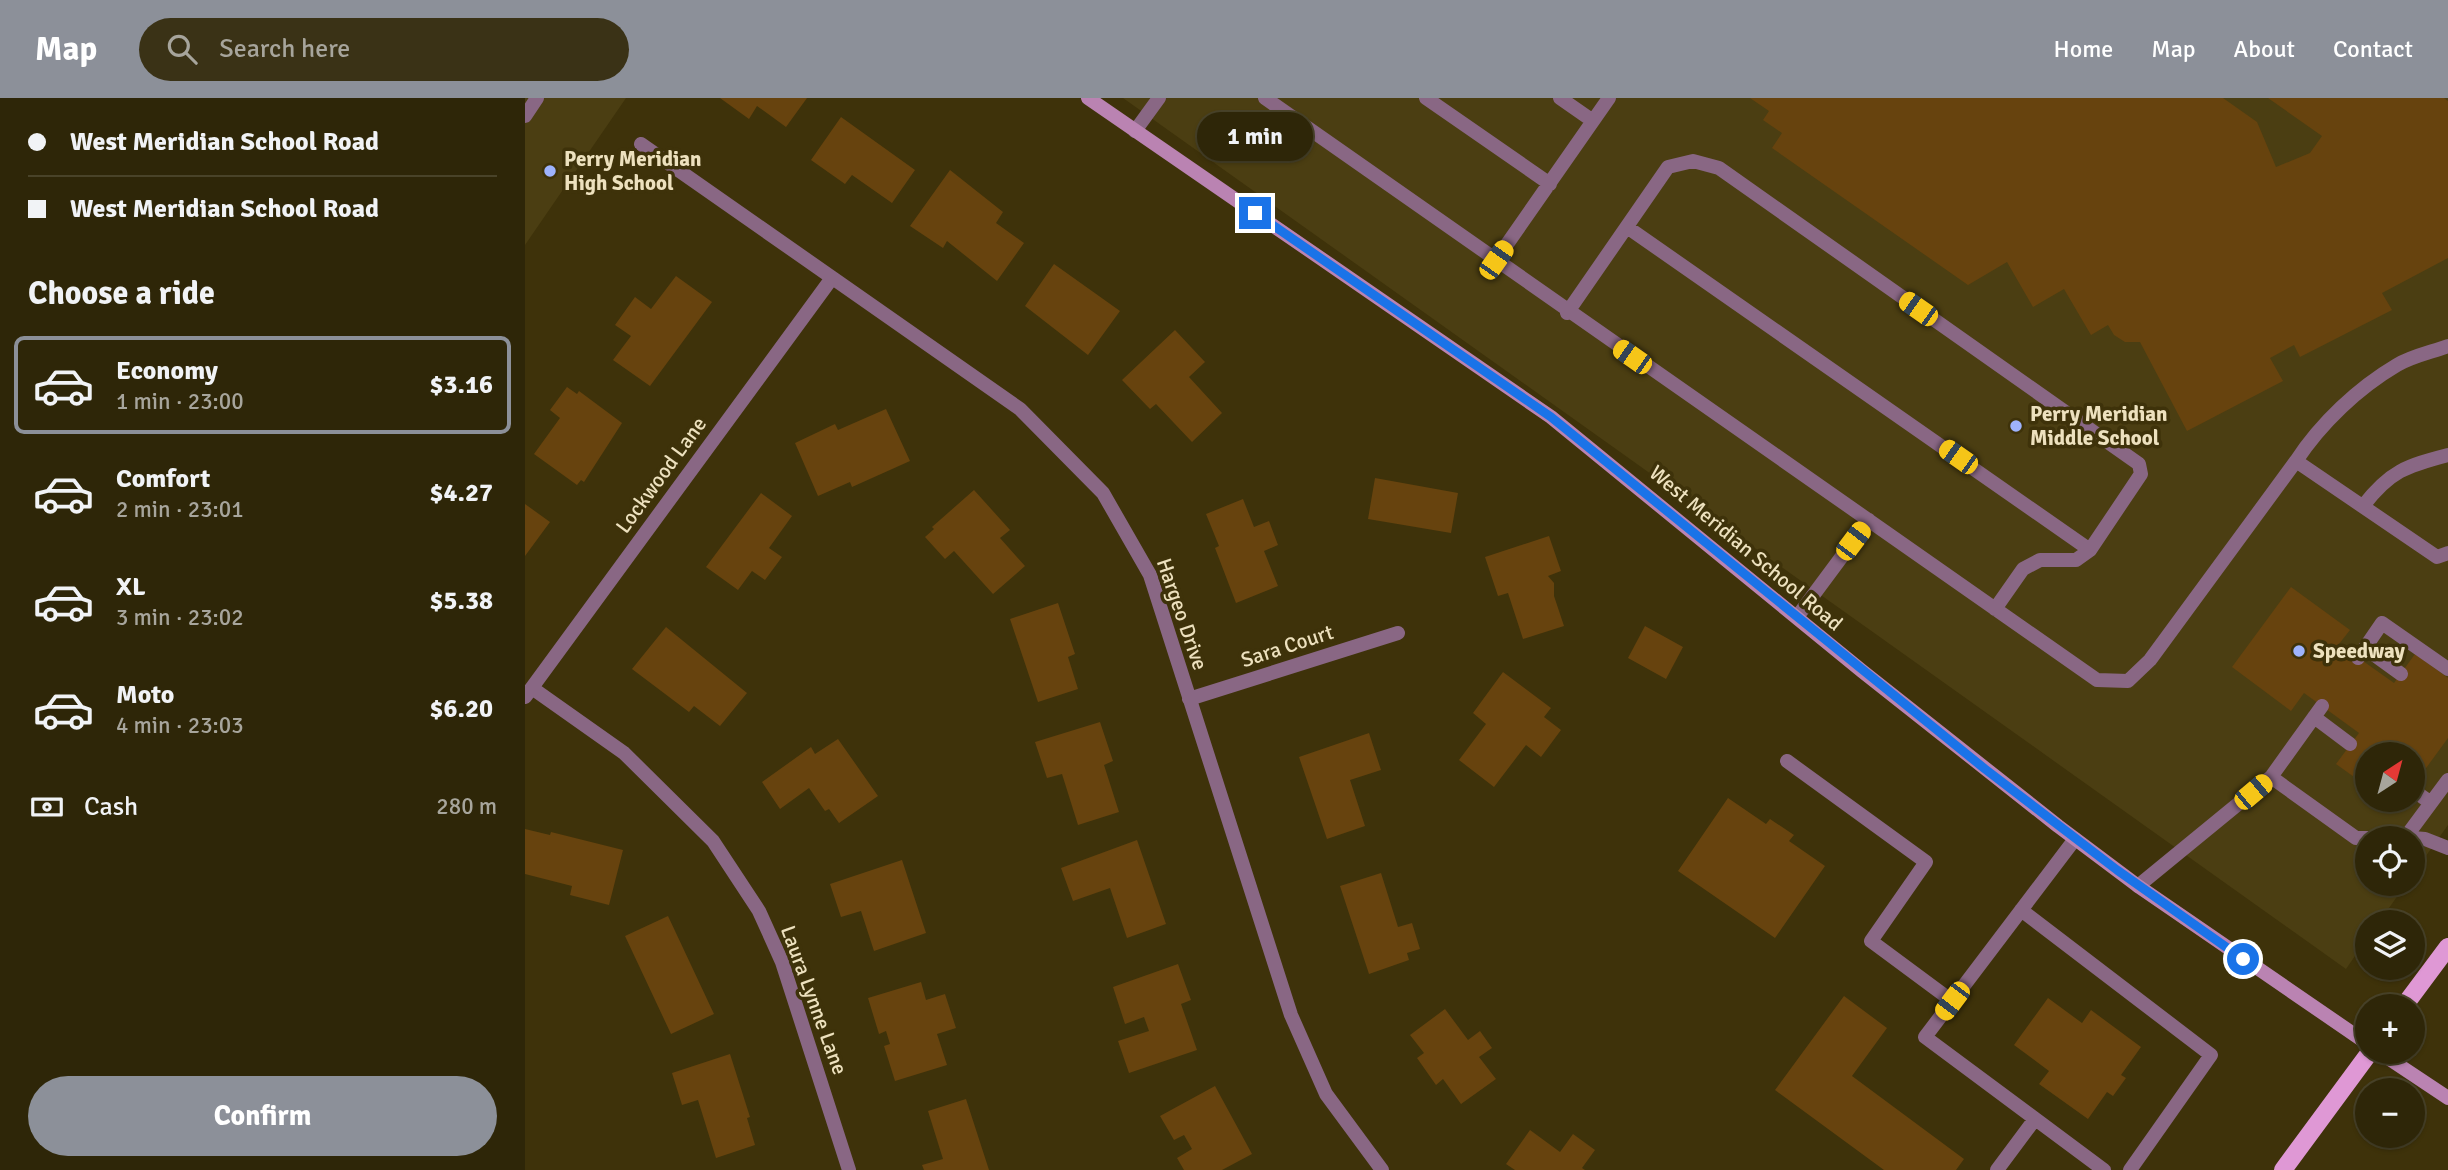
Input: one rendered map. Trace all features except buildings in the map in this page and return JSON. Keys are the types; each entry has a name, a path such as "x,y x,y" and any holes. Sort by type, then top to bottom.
{"main road":[{"name":"West Meridian School Road","path":"1088,98 1551,417 2075,839 2138,886 2355,1035"},
{"path":"2413,994 2448,947"},
{"path":"2283,1170 2361,1064"},
{"path":"2397,1064 2448,1098"}],"street":[{"path":"525,116 537,98"},
{"path":"1135,131 1159,98"},
{"path":"1265,98 1567,313 2097,680 2128,681 2150,660 2307,444 2360,391 2400,363 2448,346"},
{"path":"1427,98 1550,184"},
{"path":"1560,98 1593,121"},
{"path":"1496,260 1609,98"},
{"name":"Hargeo Drive","path":"641,144 1020,409 1103,493 1150,575 1291,1016 1325,1094 1382,1170"},
{"path":"1567,313 1668,167 1693,160 1719,168 2139,464 2141,474 2090,550 2076,560 2040,560 2023,569 1995,608"},
{"path":"1627,227 2090,550"},
{"name":"Lockwood Lane","path":"529,692 832,278"},
{"path":"2363,506 2383,480 2419,463 2448,455"},
{"path":"2296,461 2437,557 2448,554"},
{"path":"1797,617 1868,520"},
{"path":"2401,674 2361,653 2382,623 2448,670"},
{"name":"Sara Court","path":"1189,699 1398,633"},
{"name":"Laura Lynne Lane","path":"529,692 624,753 713,841 759,911 782,962 849,1170"},
{"path":"2138,886 2271,777 2318,712 2350,744"},
{"path":"1787,761 1926,862 1871,941 1952,1001"},
{"path":"2271,777 2355,837"},
{"path":"2414,826 2448,780"},
{"path":"2425,799 2431,803"},
{"path":"2075,839 1924,1037 2105,1170"},
{"path":"2425,839 2448,848"},
{"path":"2021,909 2211,1055 2130,1170"},
{"path":"1997,1170 2035,1119"}],"shaded area":[{"name":"Perry Meridian High School","path":"525,98 626,98 525,245"},
{"name":"Perry Meridian Middle School","path":"1123,98 2448,98 2448,825 2425,857 2425,826 2355,826 2355,896 2397,896 2388,910 2355,910 2355,956 2346,969"}],"place":[{"name":"Perry Meridian High School","path":"550,171"},
{"name":"Perry Meridian Middle School","path":"2016,426"},
{"name":"Speedway","path":"2299,651"}],"route":[{"path":"1255,213 1459,351 1551,417 1985,769 2117,870 2243,959"}]}
